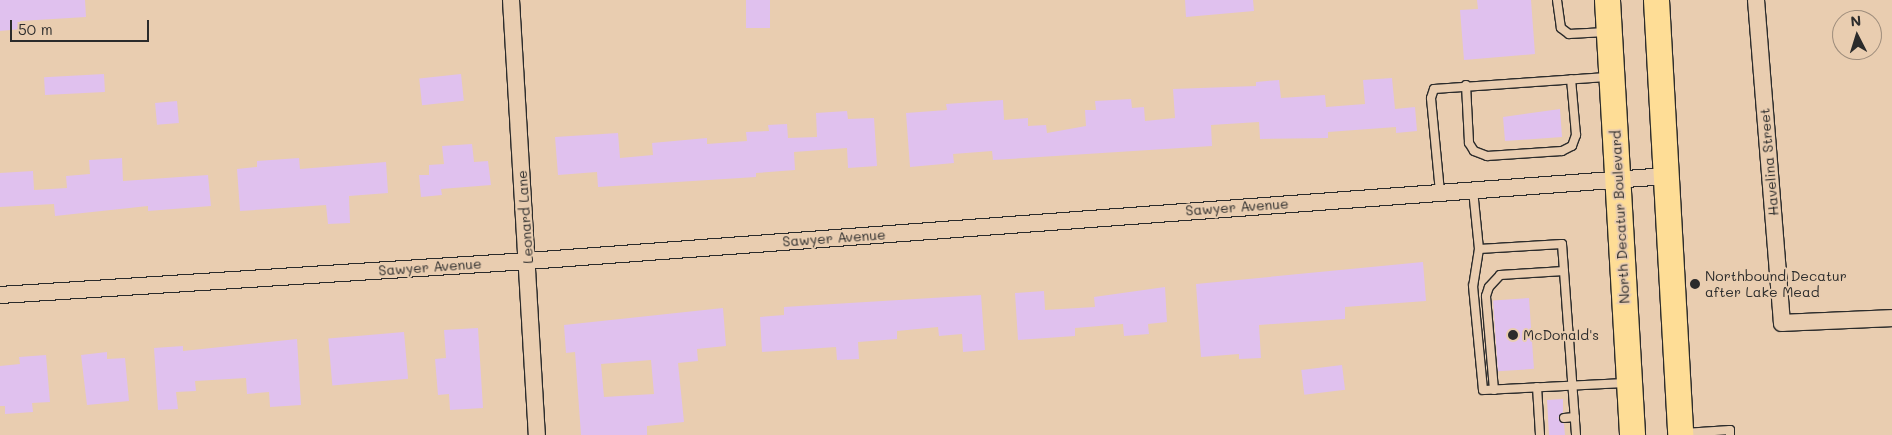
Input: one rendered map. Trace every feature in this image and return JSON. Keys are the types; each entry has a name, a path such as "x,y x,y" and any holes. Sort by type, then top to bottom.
{"main road":[{"name":"North Decatur Boulevard","path":"1606,0 1619,179 1632,435"},
{"path":"1656,0 1680,434"}],"street":[{"name":"Leonard Lane","path":"511,0 537,435"},
{"name":"Havelina Street","path":"1756,0 1782,324 1892,318"},
{"name":"Sawyer Avenue","path":"0,295 528,261 1667,176"}],"lane":[{"path":"1557,0 1561,28 1569,34 1609,32"},
{"path":"1440,192 1431,98 1434,90 1440,87 1466,85 1612,77"},
{"path":"1466,85 1469,142 1474,151 1487,156 1562,151 1572,146 1576,135 1571,79"},
{"path":"1473,190 1479,249 1473,286 1483,390 1630,382"},
{"path":"1479,249 1562,244 1576,435"},
{"path":"1494,390 1486,296 1489,287 1500,275 1564,271"},
{"path":"1537,388 1540,435"},
{"path":"1564,418 1575,417"},
{"path":"1539,420 1548,419"},
{"path":"1680,434 1730,430 1730,435"}],"building":[{"path":"0,0 85,0 86,17 20,21 21,29 0,31"},
{"path":"746,0 770,0 770,28 746,28"},
{"path":"1185,0 1253,0 1254,11 1186,17"},
{"path":"1477,0 1531,0 1535,54 1464,60 1460,10 1478,9"},
{"path":"104,74 105,92 45,95 44,77"},
{"path":"461,74 464,101 422,105 419,78"},
{"path":"1392,78 1395,109 1415,107 1417,131 1396,133 1396,127 1328,132 1328,138 1260,139 1259,122 1211,125 1212,146 993,160 992,151 953,154 954,163 910,167 906,113 947,110 946,104 1003,100 1004,120 1028,118 1028,126 1046,125 1047,133 1086,126 1085,110 1096,110 1095,101 1131,99 1132,108 1144,107 1145,121 1175,118 1173,89 1256,86 1256,82 1279,80 1281,98 1325,95 1326,107 1365,104 1363,80"},
{"path":"177,101 179,123 157,125 155,103"},
{"path":"1560,109 1562,137 1505,141 1503,117"},
{"path":"847,111 848,119 874,118 877,166 848,168 847,148 794,152 795,170 756,173 756,177 598,187 597,172 558,175 555,137 618,133 620,158 653,155 652,143 707,138 707,144 747,141 746,132 769,131 768,125 787,124 788,138 817,137 816,113"},
{"path":"472,144 474,162 488,161 491,185 441,189 442,195 421,197 419,175 429,175 429,165 444,164 442,146"},
{"path":"122,158 123,181 208,175 211,206 148,211 148,206 55,216 54,204 0,207 0,173 33,171 34,190 67,188 66,176 90,174 89,160"},
{"path":"299,158 300,169 386,162 388,193 349,196 350,223 328,224 326,205 240,211 237,169 257,167 257,161"},
{"path":"1423,262 1426,301 1345,307 1345,319 1259,325 1261,358 1239,359 1239,354 1201,357 1196,284"},
{"path":"1165,287 1167,322 1148,324 1149,334 1124,336 1123,324 1075,328 1075,336 1018,340 1015,293 1044,291 1045,310 1095,307 1094,297"},
{"path":"981,295 985,350 963,352 962,334 939,336 938,327 897,331 897,339 858,342 859,359 837,360 836,347 762,352 760,317 784,315 784,307"},
{"name":"McDonald's","path":"1529,298 1534,369 1498,371 1493,301"},
{"path":"723,308 726,346 697,349 698,361 678,363 684,422 647,426 647,435 581,435 575,352 566,353 564,325","holes":["651,360 654,394 604,397 601,364"]},
{"path":"478,328 483,408 450,410 449,394 438,395 435,359 446,358 444,330"},
{"path":"404,332 408,379 332,385 328,339"},
{"path":"297,339 301,405 270,407 269,392 247,394 246,378 195,381 196,391 176,392 178,409 158,410 154,348 183,346 183,351"},
{"path":"107,352 107,359 125,358 129,401 87,405 81,355"},
{"path":"46,355 50,402 32,403 33,412 5,414 5,406 0,406 0,366 20,364 19,357"},
{"path":"1342,365 1345,390 1304,395 1301,370"},
{"path":"1563,399 1563,412 1558,418 1564,424 1565,435 1549,435 1547,400"}],"place":[{"name":"Northbound Decatur after Lake Mead","path":"1695,284"},
{"name":"McDonald's","path":"1513,335"}]}
